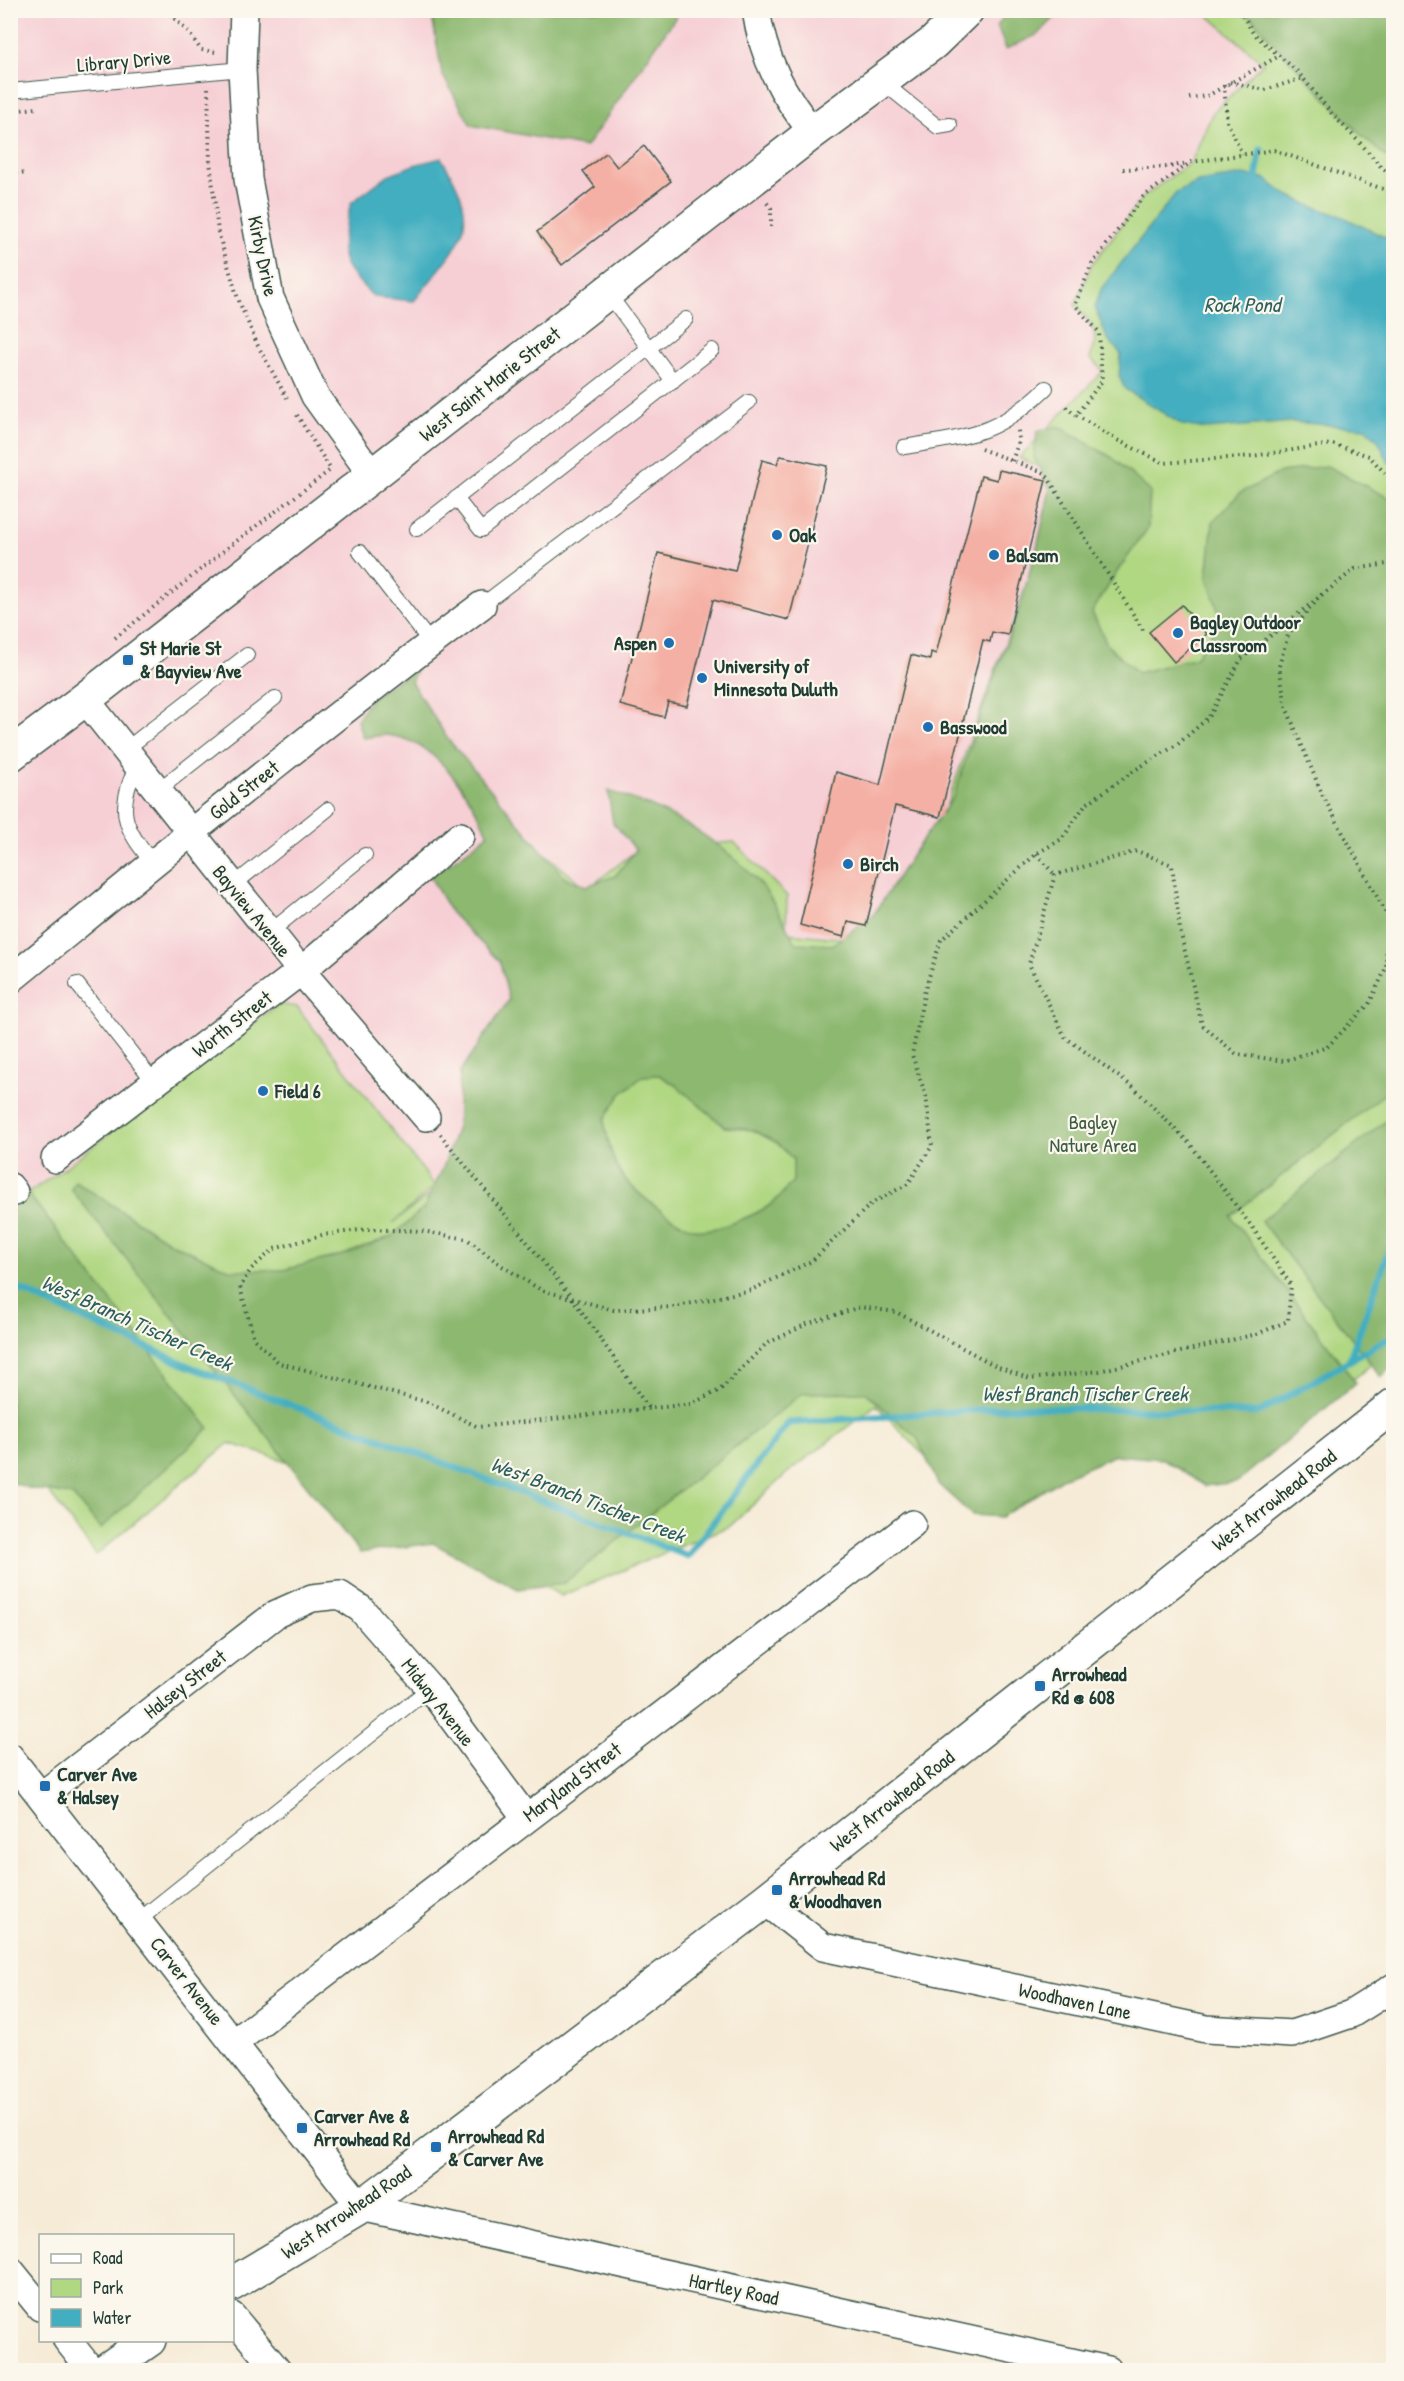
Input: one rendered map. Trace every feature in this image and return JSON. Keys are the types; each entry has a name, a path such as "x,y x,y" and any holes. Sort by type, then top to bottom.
{"street":[{"name":"Kirby Drive","path":"244,10 242,69 248,179 270,298 315,396 372,475"},
{"path":"756,10 765,54 798,115 813,132"},
{"name":"West Saint Marie Street","path":"10,755 813,132 933,43 967,10"},
{"name":"Gold Street","path":"10,980 190,833 482,605"},
{"name":"Bayview Avenue","path":"85,699 301,971 426,1117"},
{"name":"Worth Street","path":"55,1159 301,971 460,836"},
{"name":"West Arrowhead Road","path":"234,2283 361,2206 765,1901 1394,1405"},
{"name":"Maryland Street","path":"234,2042 912,1524"},
{"name":"Midway Avenue","path":"340,1594 361,1609 430,1688 526,1818"},
{"name":"Halsey Street","path":"41,1796 276,1614 312,1598 340,1594"},
{"name":"Carver Avenue","path":"10,1757 361,2206"},
{"name":"Woodhaven Lane","path":"765,1901 823,1947 1206,2029 1292,2034 1351,2014 1394,1987"},
{"name":"Hartley Road","path":"361,2206 998,2359 1108,2370"},
{"path":"10,2270 39,2306"},
{"path":"234,2318 277,2370"},
{"path":"69,2342 91,2370"},
{"path":"106,2370 146,2342"}],"lane":[{"name":"Library Drive","path":"10,91 242,69"},
{"path":"883,80 938,127 950,125"},
{"path":"607,292 673,381"},
{"path":"417,529 686,319"},
{"path":"456,498 481,530 711,350"},
{"path":"904,447 975,435 996,427 1027,406 1046,388"},
{"path":"482,605 749,402"},
{"path":"360,552 431,643"},
{"path":"153,863 135,842 127,828 125,810 131,758 247,655"},
{"path":"158,791 274,698"},
{"path":"232,886 328,809"},
{"path":"270,932 366,855"},
{"path":"77,984 155,1083"},
{"path":"139,1920 430,1688"}],"path":[{"path":"166,10 189,33 201,50 213,52"},
{"path":"1240,10 1253,33 1303,78 1383,170 1394,176"},
{"path":"1189,98 1207,96 1279,56"},
{"path":"1229,82 1265,90 1303,78"},
{"path":"1224,85 1227,121 1242,154"},
{"path":"1123,169 1169,167 1272,150 1394,193"},
{"path":"1076,415 1102,381 1100,332 1075,305 1092,264 1143,197 1191,162"},
{"path":"10,175 27,173"},
{"path":"767,204 771,208 771,229"},
{"path":"1066,407 1117,440 1164,463 1253,456 1332,444 1369,456 1394,483"},
{"path":"1012,461 1019,441 1018,430"},
{"path":"971,450 981,449 1045,473 1143,630"},
{"path":"1055,875 1029,964 1065,1037 1133,1087 1190,1144 1252,1227 1291,1285 1288,1321 1257,1334 1099,1371 1030,1379 996,1366 896,1312 860,1307 807,1324 766,1344 720,1390 692,1404 478,1427 427,1402 279,1363 254,1339 240,1287 251,1269 274,1249 322,1235 368,1229 422,1231 467,1239 502,1266 540,1290 614,1310 674,1307 751,1290 812,1261 872,1203 908,1184 932,1146 926,1096 912,1055 924,989 941,940 1035,854 1062,839 1084,806 1135,770 1178,744 1209,717 1241,659 1355,569 1394,563"},
{"path":"1055,875 1137,851 1172,865 1180,930 1202,1025 1236,1054 1284,1061 1327,1047 1369,1004 1386,968 1388,917 1322,794 1286,707 1279,666 1288,635 1322,594"},
{"path":"1035,854 1055,875"},
{"path":"426,1117 573,1299 649,1408"}],"shaded area":[{"name":"University of Minnesota Duluth","path":"11,11 1393,11 1138,1431 951,1484 876,1405 786,1474 730,1526 561,1596 393,1495 229,1443 96,1555 11,1442"}],"green space":[{"path":"431,10 680,11 586,147 471,125 442,74"},
{"path":"1008,11 1061,11 1039,34 1006,49 997,26"},
{"name":"Bagley Nature Area","path":"1203,11 1393,11 1393,1346 1253,1464 1138,1431 951,1484 876,1405 786,1474 730,1526 561,1596 393,1495 229,1443 96,1555 11,1442 11,1204 55,1175 279,1004 297,1007 435,1186 393,1223 447,1181 552,1009 528,839 587,889 637,850 734,842 787,896 786,933 860,940 916,890 997,665 1068,480 1019,458 1103,371 1090,358 1095,341 1093,329 1075,305 1092,264 1143,197 1191,162 1212,114 1263,63"},
{"path":"1229,11 1393,11 1393,163 1363,137 1252,18"},
{"name":"Bagley Nature Area","path":"1058,426 1113,458 1150,491 1148,528 1092,612 1108,646 1138,673 1196,657 1221,619 1207,578 1213,521 1240,493 1281,472 1327,466 1393,500 1393,1087 1231,1216 1356,1383 1237,1482 1205,1486 1163,1459 1115,1455 1063,1478 1001,1517 972,1515 938,1484 917,1438 865,1392 803,1393 564,1583 518,1589 433,1543 360,1553 71,1189 75,1181 171,1243 231,1270 283,1270 346,1254 392,1236 424,1208 443,1168 457,1127 460,1072 509,1000 500,962 451,913 430,877 488,834 480,818 461,786 435,758 404,739 386,735 363,738 357,720 371,698 417,668 411,682 448,739 565,878 586,886 615,876 636,850 613,823 608,791 668,814 722,849 760,884 772,900 796,943 832,945 874,914 954,796 1018,611 1038,543 1050,489 1034,457 1037,431","holes":["659,1075 677,1086 725,1127 753,1130 777,1143 793,1159 793,1181 771,1205 735,1222 702,1230 682,1223 657,1208 626,1180 614,1160 604,1120 620,1095 643,1076"]},
{"path":"1393,1115 1394,1365 1381,1377 1261,1221"},
{"path":"10,1170 209,1428 101,1529 72,1495 28,1488 11,1482"}],"water":[{"path":"441,158 463,202 465,219 462,234 444,264 414,301 374,297 352,273 343,255 342,246 351,203 388,175"},
{"name":"Rock Pond","path":"1243,175 1264,178 1284,193 1341,216 1393,241 1393,467 1378,440 1365,428 1292,422 1206,429 1182,425 1125,389 1119,376 1121,354 1107,338 1095,307 1101,289 1176,193 1198,182"}],"building":[{"path":"644,146 671,181 562,265 537,232 595,187 583,171 606,153 617,167"},
{"path":"781,456 827,466 789,620 713,600 687,706 668,702 664,717 620,705 658,553 735,571 762,460 777,464"},
{"path":"999,470 1046,480 1008,635 992,632 990,642 983,640 940,817 895,806 866,926 848,922 844,937 800,925 836,772 880,785 911,655 930,660 931,652 936,654 981,476 997,480"},
{"name":"Bagley Outdoor Classroom","path":"1182,605 1207,634 1174,662 1149,632"}],"waterway":[{"path":"1256,177 1261,149"},
{"path":"1349,1361 1394,1236"},
{"name":"West Branch Tischer Creek","path":"10,1285 188,1366 688,1556 788,1423 1020,1407 1258,1413 1394,1335"}],"place":[{"name":"Oak","path":"777,535"},
{"name":"Balsam","path":"994,555"},
{"name":"Bagley Outdoor Classroom","path":"1178,633"},
{"name":"Aspen","path":"669,643"},
{"name":"St Marie St & Bayview Ave","path":"128,660"},
{"name":"University of Minnesota Duluth","path":"702,678"},
{"name":"Basswood","path":"928,727"},
{"name":"Birch","path":"848,864"},
{"name":"Field 6","path":"263,1091"},
{"name":"Arrowhead Rd @ 608","path":"1040,1686"},
{"name":"Carver Ave & Halsey","path":"45,1786"},
{"name":"Arrowhead Rd & Woodhaven","path":"777,1890"},
{"name":"Carver Ave & Arrowhead Rd","path":"302,2128"},
{"name":"Arrowhead Rd & Carver Ave","path":"436,2147"}]}
